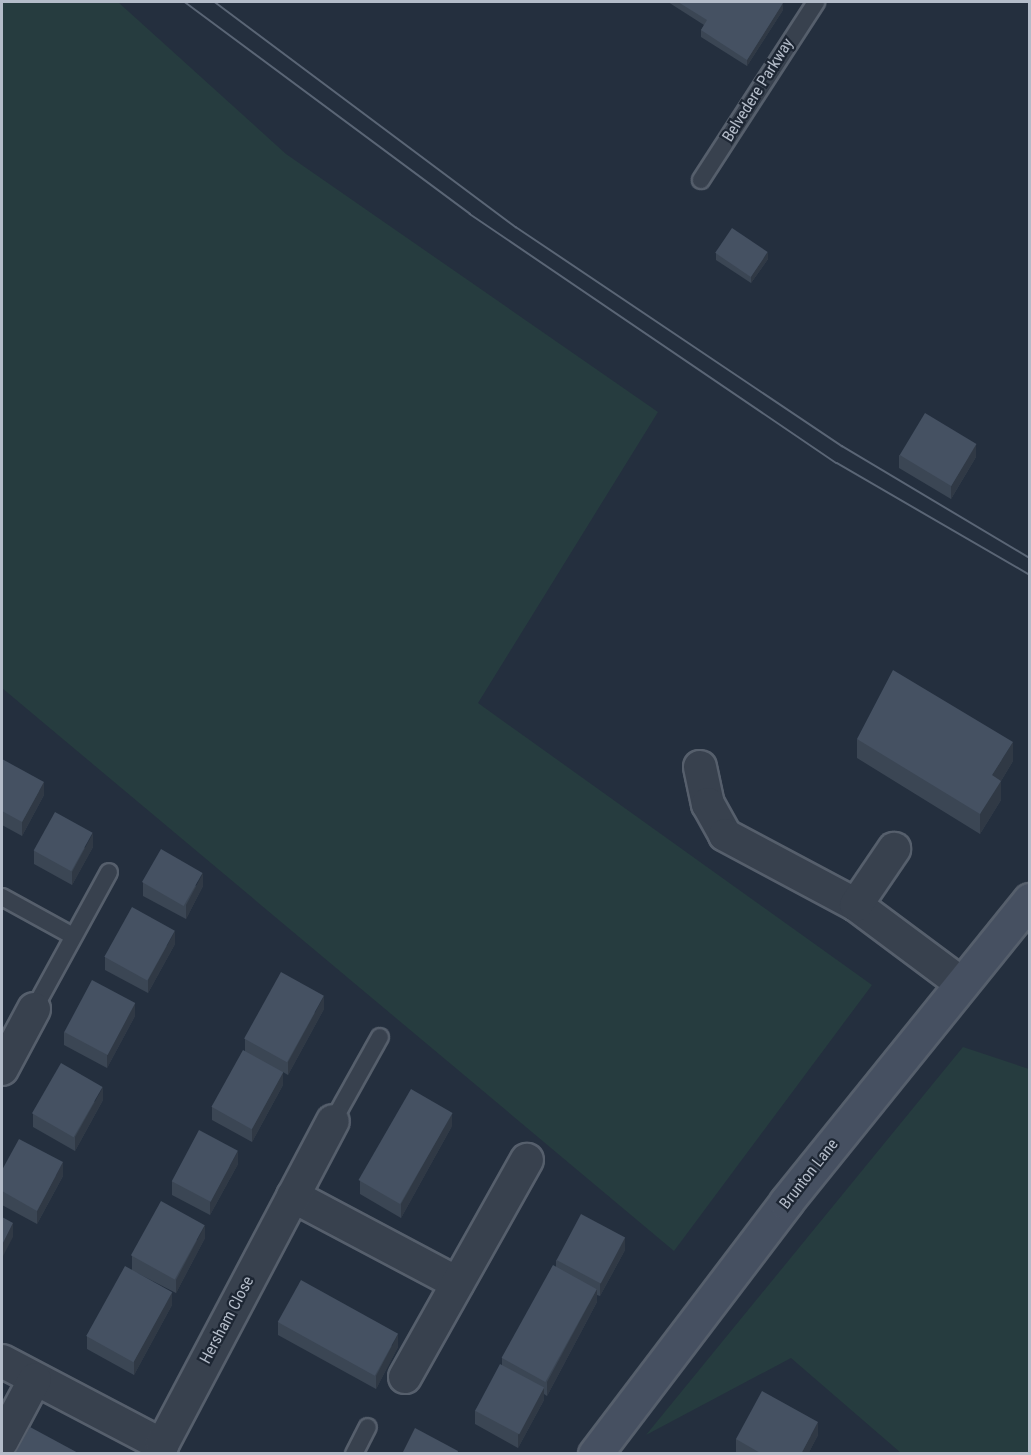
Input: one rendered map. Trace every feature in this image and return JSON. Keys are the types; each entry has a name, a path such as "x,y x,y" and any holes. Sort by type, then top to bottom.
{"street":[{"path":"700,767 708,804 725,835 856,904 962,984"},
{"path":"856,904 894,849"},
{"name":"Brunton Lane","path":"595,1454 786,1202 1029,900"},
{"path":"2,1069 34,1009"},
{"name":"Hersham Close","path":"2,1361 170,1449 293,1196 333,1121"},
{"path":"405,1377 526,1160"},
{"path":"293,1196 457,1283"},
{"path":"2,1440 35,1379"}],"lane":[{"name":"Belvedere Parkway","path":"701,180 816,2"},
{"path":"34,1009 109,872"},
{"path":"2,897 73,936"},
{"name":"Hersham Close","path":"333,1121 380,1037"},
{"path":"354,1454 368,1427"}],"green space":[{"path":"2,2 118,2 286,154 658,412 478,703 872,985 674,1251 2,688"},
{"path":"963,1047 1029,1069 1029,1453 901,1453 791,1358 646,1435"}],"building":[{"path":"678,2 783,3 747,60 701,30 707,20"},
{"path":"732,228 768,252 751,277 715,253"},
{"path":"925,413 976,444 951,486 900,455"},
{"path":"893,670 1013,742 992,775 1001,781 980,814 857,739"},
{"path":"2,759 44,782 22,822 2,811"},
{"path":"55,812 93,833 71,871 34,850"},
{"path":"161,849 203,873 184,906 142,882"},
{"path":"132,907 175,931 147,981 104,957"},
{"path":"281,972 324,996 287,1062 244,1038"},
{"path":"92,980 135,1003 108,1055 64,1032"},
{"path":"243,1050 283,1072 252,1129 211,1107"},
{"path":"61,1063 103,1087 74,1137 32,1113"},
{"path":"411,1089 453,1113 400,1204 359,1180"},
{"path":"199,1130 238,1151 211,1202 172,1181"},
{"path":"19,1139 63,1162 37,1211 2,1191 2,1170"},
{"path":"161,1201 205,1225 175,1279 131,1255"},
{"path":"581,1214 625,1237 601,1283 557,1260"},
{"path":"2,1217 13,1223 2,1245"},
{"path":"553,1265 597,1289 545,1382 502,1358"},
{"path":"125,1266 172,1292 133,1362 86,1336"},
{"path":"301,1280 398,1334 375,1376 278,1322"},
{"path":"500,1364 544,1387 519,1434 475,1411"},
{"path":"762,1391 818,1422 801,1454 762,1454 736,1439"},
{"path":"30,1427 80,1454 15,1454"},
{"path":"415,1428 458,1451 457,1454 402,1454"}],"tram line":[{"path":"185,2 470,214 837,463 1030,575"},
{"path":"215,2 516,227 842,446 1030,558"}]}
